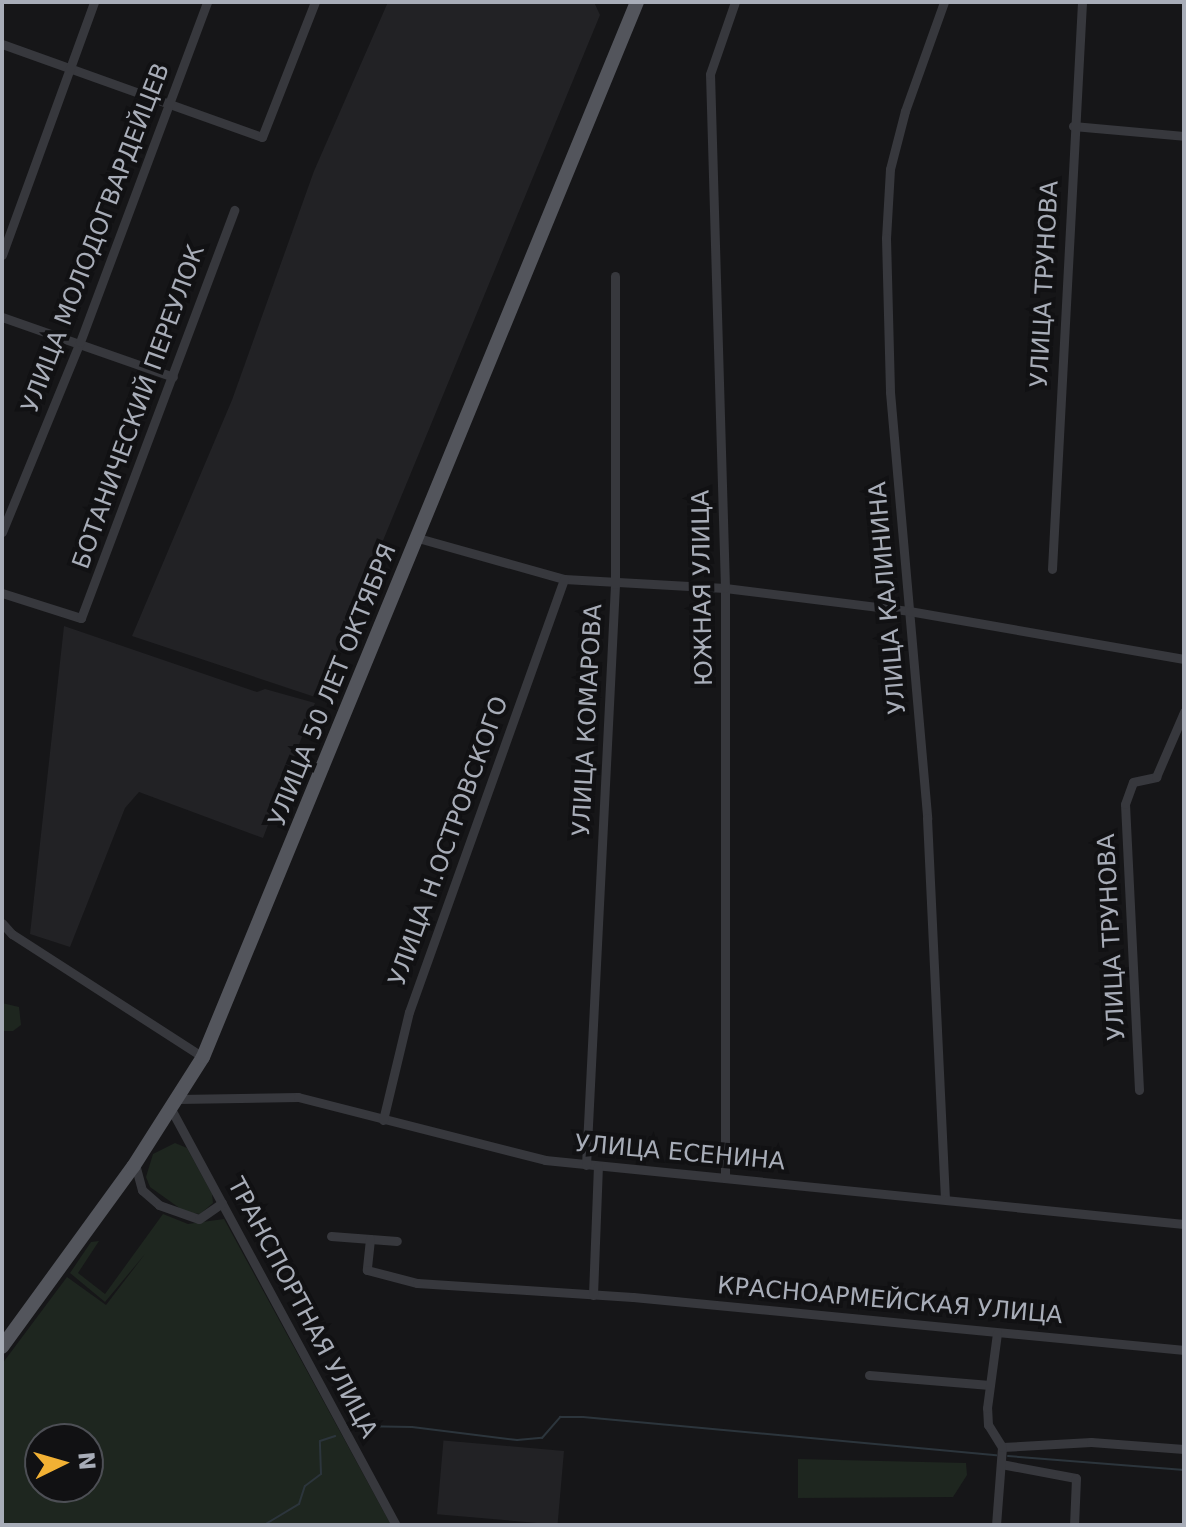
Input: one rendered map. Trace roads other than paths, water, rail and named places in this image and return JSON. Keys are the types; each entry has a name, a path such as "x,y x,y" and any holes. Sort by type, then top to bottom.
{"main road":[{"name":"УЛИЦА 50 ЛЕТ ОКТЯБРЯ","path":"2,1347 135,1164 203,1057 637,2"}],"street":[{"path":"2,255 66,70 94,2"},
{"name":"УЛИЦА МОЛОДОГВАРДЕЙЦЕВ","path":"2,532 80,342 207,2"},
{"path":"2,44 168,107 262,137 315,2"},
{"name":"ЮЖНАЯ УЛИЦА","path":"725,1178 725,588 710,74 735,2"},
{"name":"УЛИЦА КАЛИНИНА","path":"944,2 905,111 890,169 890,392 927,818 945,1198"},
{"name":"УЛИЦА ТРУНОВА","path":"1052,569 1073,126 1082,2"},
{"path":"1073,126 1184,136"},
{"name":"БОТАНИЧЕСКИЙ ПЕРЕУЛОК","path":"2,593 81,618 234,210"},
{"name":"УЛИЦА КОМАРОВА","path":"586,1165 615,584 615,276"},
{"path":"2,317 173,377"},
{"path":"418,538 564,579 725,588 909,611 1184,659"},
{"name":"УЛИЦА Н.ОСТРОВСКОГО","path":"383,1120 409,1012 564,579"},
{"name":"УЛИЦА ТРУНОВА","path":"1139,1090 1125,804 1133,782 1156,777 1184,712"},
{"path":"2,923 12,934 203,1057"},
{"name":"УЛИЦА ЕСЕНИНА","path":"175,1105 298,1097 545,1160 1184,1224"},
{"name":"ТРАНСПОРТНАЯ УЛИЦА","path":"175,1105 222,1203 396,1525"},
{"path":"135,1164 142,1190 159,1205 199,1219 222,1203"},
{"path":"593,1295 598,1166"},
{"path":"331,1236 397,1241"},
{"name":"КРАСНОАРМЕЙСКАЯ УЛИЦА","path":"370,1239 367,1270 417,1283 593,1295 1184,1350"},
{"path":"996,1525 1002,1447 988,1425 997,1333"},
{"path":"869,1375 990,1385"},
{"path":"1002,1447 1091,1442 1184,1449"},
{"path":"1001,1464 1076,1478 1073,1525"}],"waterway":[{"path":"354,1426 412,1427 517,1440 542,1438 560,1417 583,1417 996,1455"},
{"path":"264,1525 299,1504 305,1486 321,1474 320,1441 335,1436"},
{"path":"1008,1456 1184,1470"}]}
